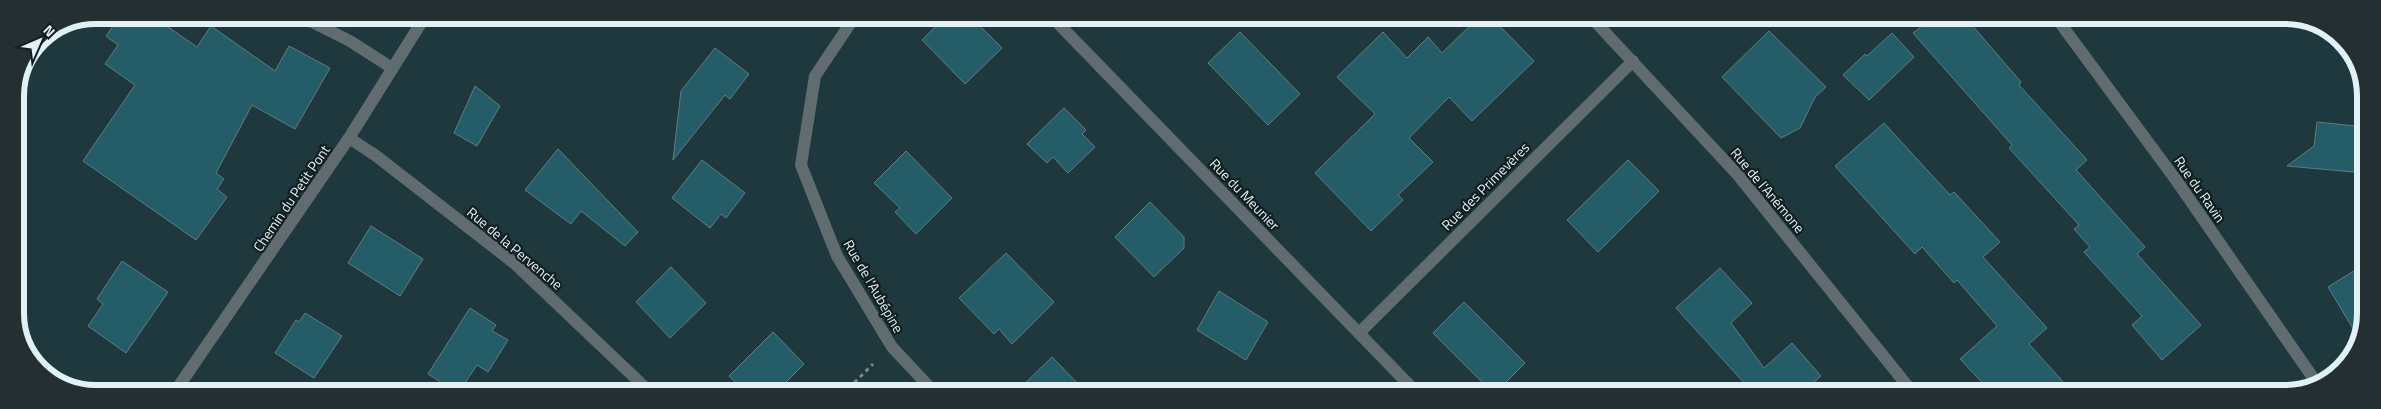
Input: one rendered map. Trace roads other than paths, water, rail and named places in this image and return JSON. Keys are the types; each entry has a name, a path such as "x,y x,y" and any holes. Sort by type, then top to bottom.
{"street":[{"path":"315,24 350,42 392,68"},
{"name":"Chemin du Petit Pont","path":"180,385 350,138 420,24"},
{"name":"Rue de l'Aubépine","path":"850,24 816,76 801,165 837,256 892,346 928,385"},
{"name":"Rue du Meunier","path":"1059,24 1409,385"},
{"name":"Rue de l'Anémone","path":"1598,24 1737,174 1907,385"},
{"name":"Rue du Ravin","path":"2061,24 2176,180 2314,379"},
{"name":"Rue des Primevères","path":"1359,333 1634,61"},
{"name":"Rue de la Pervenche","path":"350,138 375,155 514,263 642,385"}]}
